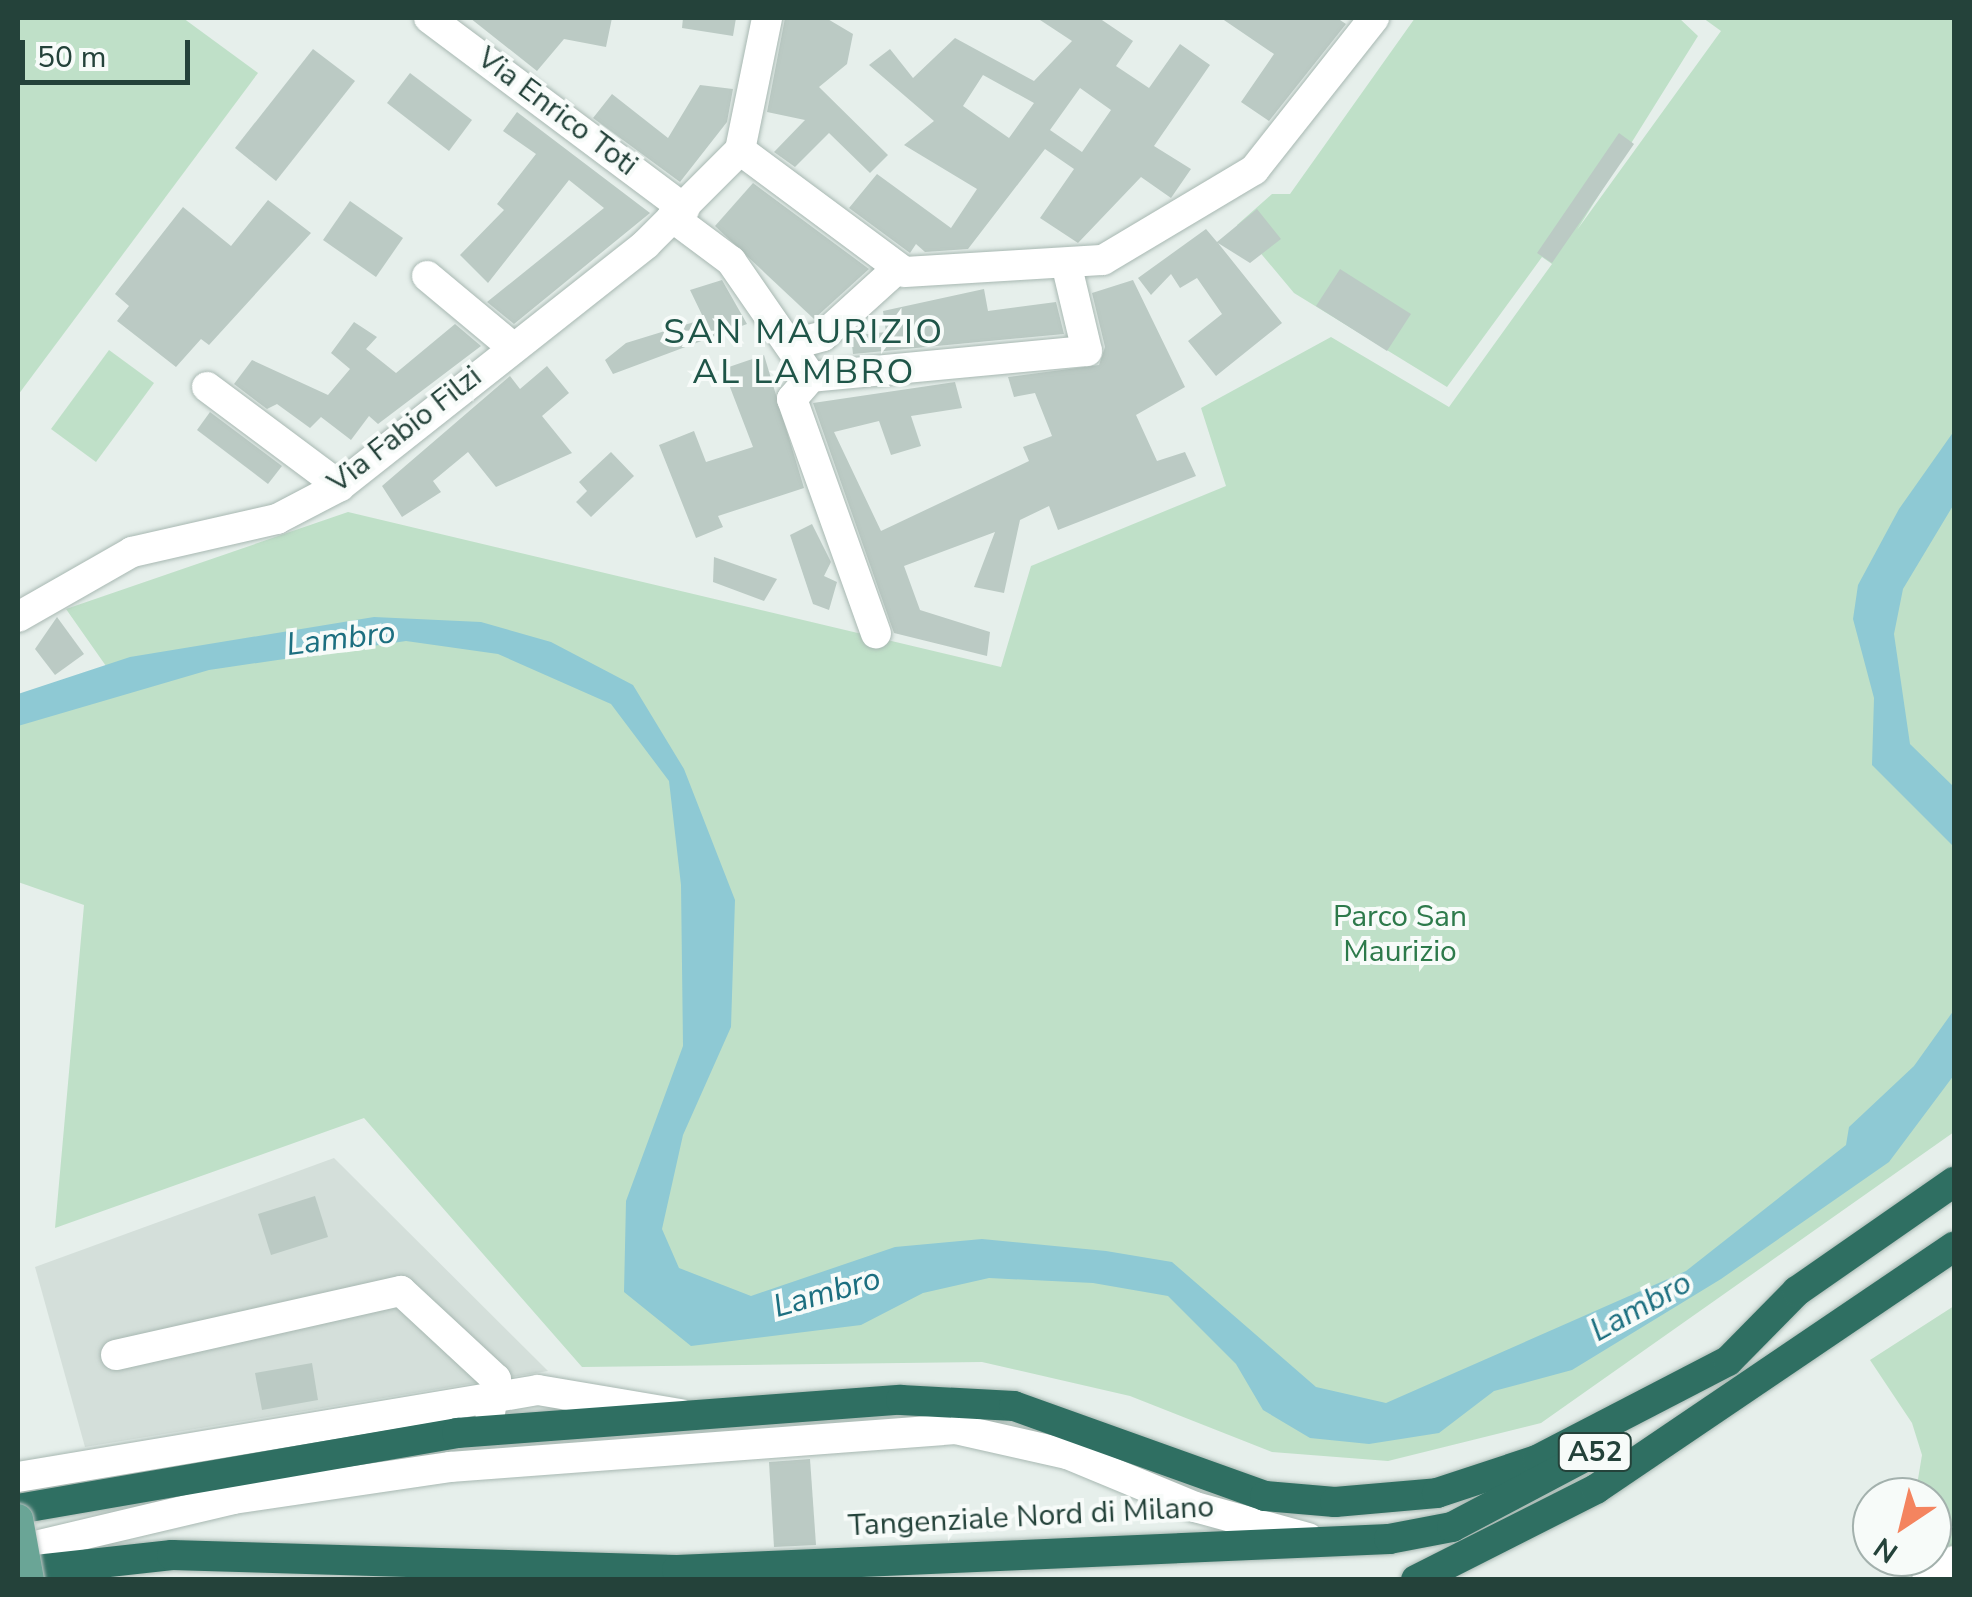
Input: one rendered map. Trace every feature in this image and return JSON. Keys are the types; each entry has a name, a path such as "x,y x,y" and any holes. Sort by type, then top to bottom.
{"highway":[{"path":"18,1509 479,1432 902,1400 1014,1406 1266,1496 1381,1501 1537,1460 1728,1361 1797,1291 1954,1182"},
{"name":"Tangenziale Nord di Milano","path":"18,1572 172,1555 677,1570 1421,1535 1493,1508 1728,1361 1954,1206"},
{"name":"A52","path":"1416,1580 1596,1489 1954,1247"}],"main road":[{"path":"18,1519 29,1580"}],"street":[{"name":"Via Enrico Toti","path":"430,18 678,213 731,261 794,344 801,388 876,633"},
{"path":"766,18 740,150 890,264 1067,266 1120,254 1254,170 1374,18"},
{"name":"Via Fabio Filzi","path":"18,617 132,552 277,520 340,486 678,213 740,150"},
{"path":"794,344 823,336 890,264"},
{"path":"801,388 1086,351 1067,266"},
{"path":"427,276 511,346"},
{"path":"208,387 340,486"},
{"path":"116,1355 401,1290 496,1379 499,1396 479,1432"},
{"path":"18,1477 499,1396 605,1395 680,1414"},
{"path":"18,1550 233,1499 450,1467 956,1429 1066,1454 1195,1507 1326,1542"},
{"path":"1926,1580 1954,1560"}],"shaded area":[{"path":"334,1158 548,1371 85,1447 35,1267"}],"green space":[{"path":"18,18 183,18 258,73 18,395"},
{"name":"Parco San Maurizio","path":"1415,18 1679,18 1698,36 1577,230 1721,31 1703,18 1954,18 1954,1132 1541,1423 1388,1461 1272,1452 1130,1396 982,1362 582,1367 364,1118 55,1228 84,905 18,882 18,710 113,676 66,609 348,512 1001,667 1031,566 1226,486 1201,408 1331,337 1449,407 1552,264 1542,257 1447,387 1294,293 1237,225 1272,194 1290,194"},
{"path":"109,350 154,383 96,462 51,429"},
{"path":"1954,1306 1952,1549 1952,1477 1918,1477 1922,1455 1912,1423 1870,1360"}],"water":[{"path":"1954,431 1954,504 1903,589 1894,634 1910,744 1954,787 1954,847 1872,765 1874,698 1853,619 1858,585 1899,509"},
{"name":"Lambro","path":"374,617 481,622 551,642 633,685 684,769 735,900 731,1027 683,1135 662,1229 679,1268 751,1296 895,1247 982,1239 1172,1262 1316,1387 1386,1403 1686,1271 1846,1145 1849,1127 1914,1066 1954,1010 1954,1075 1889,1162 1721,1279 1572,1370 1494,1391 1439,1433 1369,1444 1310,1438 1263,1410 1236,1364 1168,1296 1093,1283 989,1278 923,1293 861,1325 691,1346 624,1292 626,1201 683,1046 681,885 669,781 611,704 498,654 406,641 209,670 18,726 18,694 130,657"}],"building":[{"path":"470,18 612,18 606,47 564,39 537,71"},
{"path":"683,18 736,18 733,36 682,28"},
{"path":"785,18 826,18 853,34 847,64 819,87 888,155 870,173 829,133 795,167 774,152 805,120 767,112"},
{"path":"1037,18 1099,18 1133,41 1116,66 1149,88 1180,44 1210,65 1154,146 1191,169 1171,198 1141,177 1078,243 1040,218 1074,169 1045,149 968,249 925,252 916,244 910,253 849,208 877,174 951,228 977,189 904,145 934,121 869,65 890,49 913,78 955,38 1034,81 1072,41","holes":["983,75 1034,103 1009,138 963,106","1080,88 1111,110 1082,152 1050,130"]},
{"path":"1221,18 1337,18 1346,24 1269,121 1241,102 1274,54"},
{"path":"313,49 355,81 276,181 235,148"},
{"path":"410,73 472,120 449,151 387,103"},
{"path":"700,85 733,89 727,122 680,182 593,118 612,94 668,138"},
{"path":"517,112 650,213 514,324 487,302 604,208 569,180 488,283 460,255 504,210 497,204 536,154 503,131"},
{"path":"1619,133 1634,144 1552,263 1537,253"},
{"path":"753,183 869,269 814,319 715,226"},
{"path":"268,200 311,233 209,345 201,339 176,367 117,321 129,306 115,294 183,207 231,246"},
{"path":"350,201 403,238 376,277 323,240"},
{"path":"1257,209 1281,239 1250,263 1218,243 1282,323 1216,376 1188,341 1222,314 1197,278 1180,288 1171,274 1151,295 1138,278 1206,229 1217,242"},
{"path":"1340,269 1411,314 1387,351 1316,306"},
{"path":"722,280 747,324 613,374 605,360 626,343 704,319 690,290"},
{"path":"1133,280 1185,387 1136,415 1157,461 1185,452 1196,476 1058,530 1049,506 1020,520 1004,593 974,587 995,532 904,566 920,610 990,632 987,656 894,633 813,403 955,382 962,408 911,416 921,446 891,455 879,421 834,432 881,531 1029,461 1023,447 1052,436 1035,393 1014,397 1008,377 1099,365 1105,347 1092,293"},
{"path":"984,289 988,311 1056,302 1064,334 853,354 851,336 886,332 883,311"},
{"path":"354,322 377,337 366,349 396,373 455,324 481,346 378,424 369,416 351,440 321,417 310,428 277,404 267,409 234,384 252,360 328,395 350,369 331,353"},
{"path":"764,355 804,488 718,516 723,527 696,538 659,445 694,431 706,462 753,447 723,369"},
{"path":"547,366 569,393 542,416 572,453 496,487 468,452 433,481 441,492 402,517 382,486 510,376 520,389"},
{"path":"210,412 282,466 268,484 197,430"},
{"path":"611,452 634,476 591,517 576,502 587,491 579,482"},
{"path":"812,524 831,562 824,576 837,582 829,610 813,604 790,535"},
{"path":"714,557 777,579 764,601 713,582"},
{"path":"57,617 84,654 55,675 35,649"},
{"path":"315,1196 328,1237 271,1255 258,1214"},
{"path":"312,1363 318,1400 262,1410 255,1373"},
{"path":"810,1459 816,1545 774,1547 769,1462"}],"district":[{"name":"SAN MAURIZIO AL LAMBRO","path":"804,352"}]}
